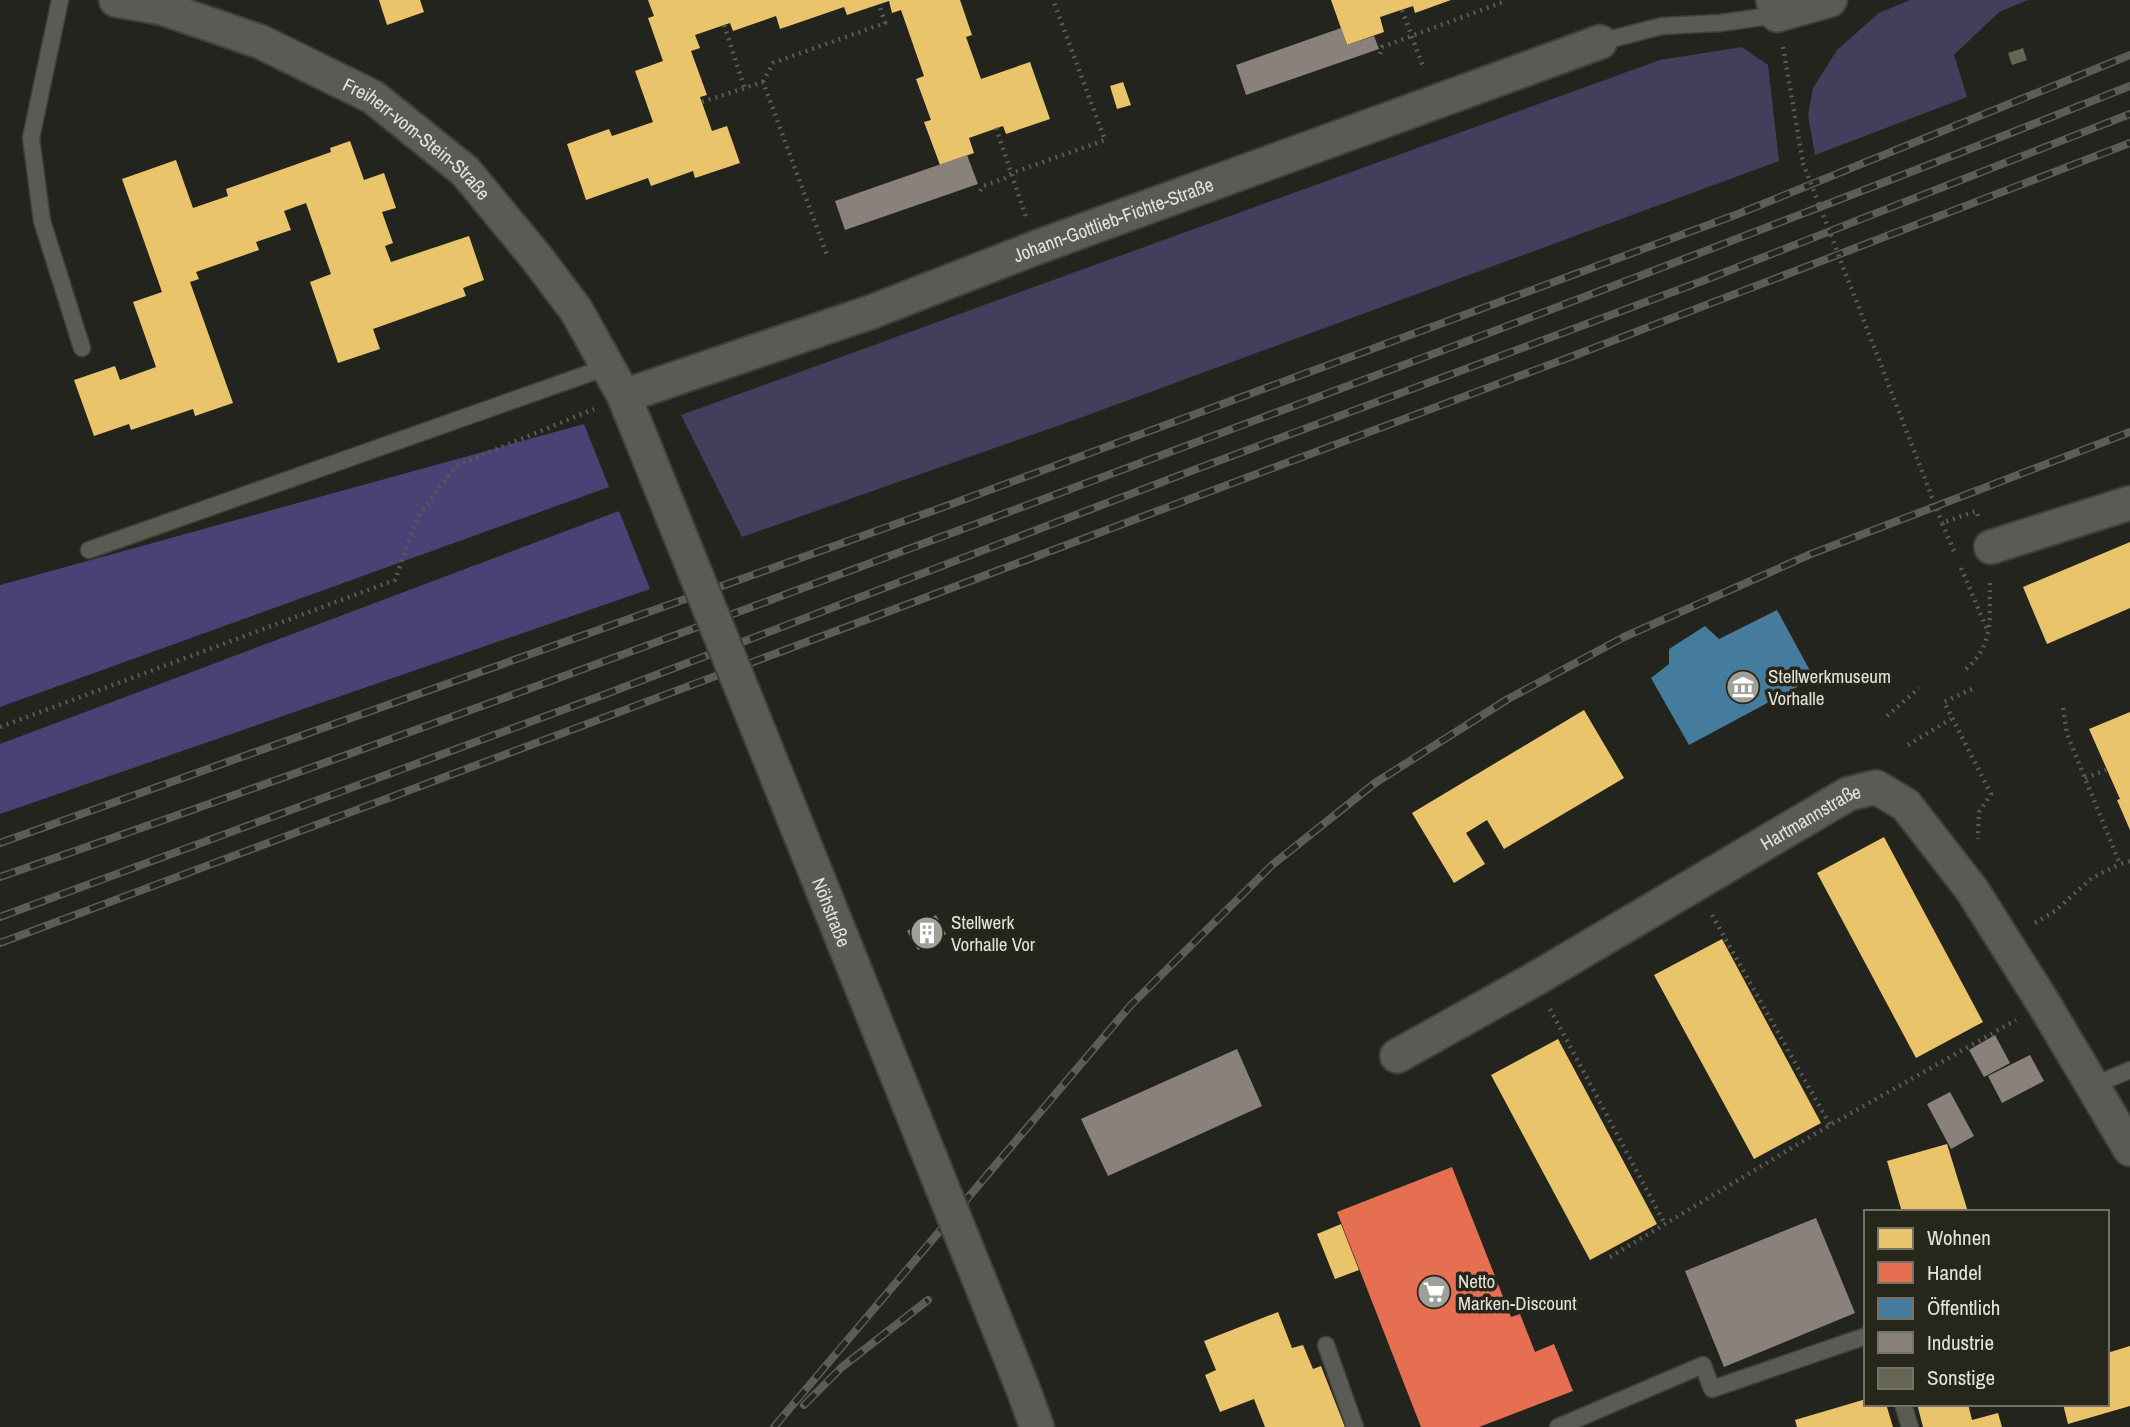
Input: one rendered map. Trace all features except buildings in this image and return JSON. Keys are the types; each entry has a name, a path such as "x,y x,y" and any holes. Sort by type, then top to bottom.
{"street":[{"name":"Freiherr-vom-Stein-Straße","path":"116,0 162,8 261,42 373,97 465,171 576,310 624,396"},
{"path":"1775,7 1825,2"},
{"name":"Johann-Gottlieb-Fichte-Straße","path":"624,396 871,312 1035,248 1600,43"},
{"name":"Nöhstraße","path":"624,396 1037,1427"},
{"path":"1991,547 2130,503"},
{"name":"Hartmannstraße","path":"1397,1056 1696,886 1848,794 1876,787 1906,805 1972,890 2130,1149"}],"lane":[{"path":"60,0 31,138 43,221 82,348"},
{"path":"1600,43 1662,26 1720,23 1775,7"},
{"path":"89,550 607,367"},
{"path":"2092,1086 2130,1070"},
{"path":"1558,1427 1703,1365 1712,1390 1864,1337"},
{"path":"1326,1345 1355,1427"},
{"path":"1904,1406 1910,1427"}],"path":[{"path":"980,191 983,186 1012,173 1105,140 1053,0"},
{"path":"1380,54 1382,47 1411,34 1503,2"},
{"path":"702,102 763,82 773,63 885,23 879,4"},
{"path":"1775,7 1803,163 1942,523 1988,632 1981,656 1966,669"},
{"path":"1402,10 1437,102"},
{"path":"724,25 745,89"},
{"path":"763,82 827,255"},
{"path":"996,128 1035,248"},
{"path":"0,727 395,580 417,518 456,466 624,396"},
{"path":"1942,523 1976,511"},
{"path":"1887,716 1919,688"},
{"path":"1972,689 1944,702 1991,794 1979,811 1978,843"},
{"path":"2063,708 2067,734 2120,864"},
{"path":"1908,744 1951,719"},
{"path":"2085,778 2106,770"},
{"path":"2004,942 2055,911 2092,878 2130,861"},
{"path":"1696,886 1829,1125"},
{"path":"1535,979 1665,1224"},
{"path":"1610,1258 1829,1125 2044,1004"}],"shaded area":[{"path":"1910,0 2028,0 1999,12 1954,55 1967,97 1815,155 1808,115 1813,88 1837,50 1879,13"},
{"path":"1742,47 1768,65 1779,161 1077,419 742,537 681,415 1660,60"},
{"path":"584,424 609,487 0,707 0,585"},
{"path":"619,511 650,589 0,814 0,744"}],"railway":[{"path":"0,843 938,509 1738,214 2130,55"},
{"path":"0,877 522,692 1177,449 1723,244 2130,86"},
{"path":"0,917 606,694 1191,471 1705,280 2130,114"},
{"path":"0,943 1573,356 2130,143"},
{"path":"774,1427 1130,1006 1272,865 1375,783 1508,699 1624,637 1811,554 2130,432"},
{"path":"804,1405 842,1367 928,1300"}],"place":[{"name":"Stellwerkmuseum Vorhalle","path":"1743,687"},
{"name":"Stellwerk Vorhalle Vor","path":"927,933"},
{"name":"Netto Marken-Discount","path":"1434,1292"}]}
